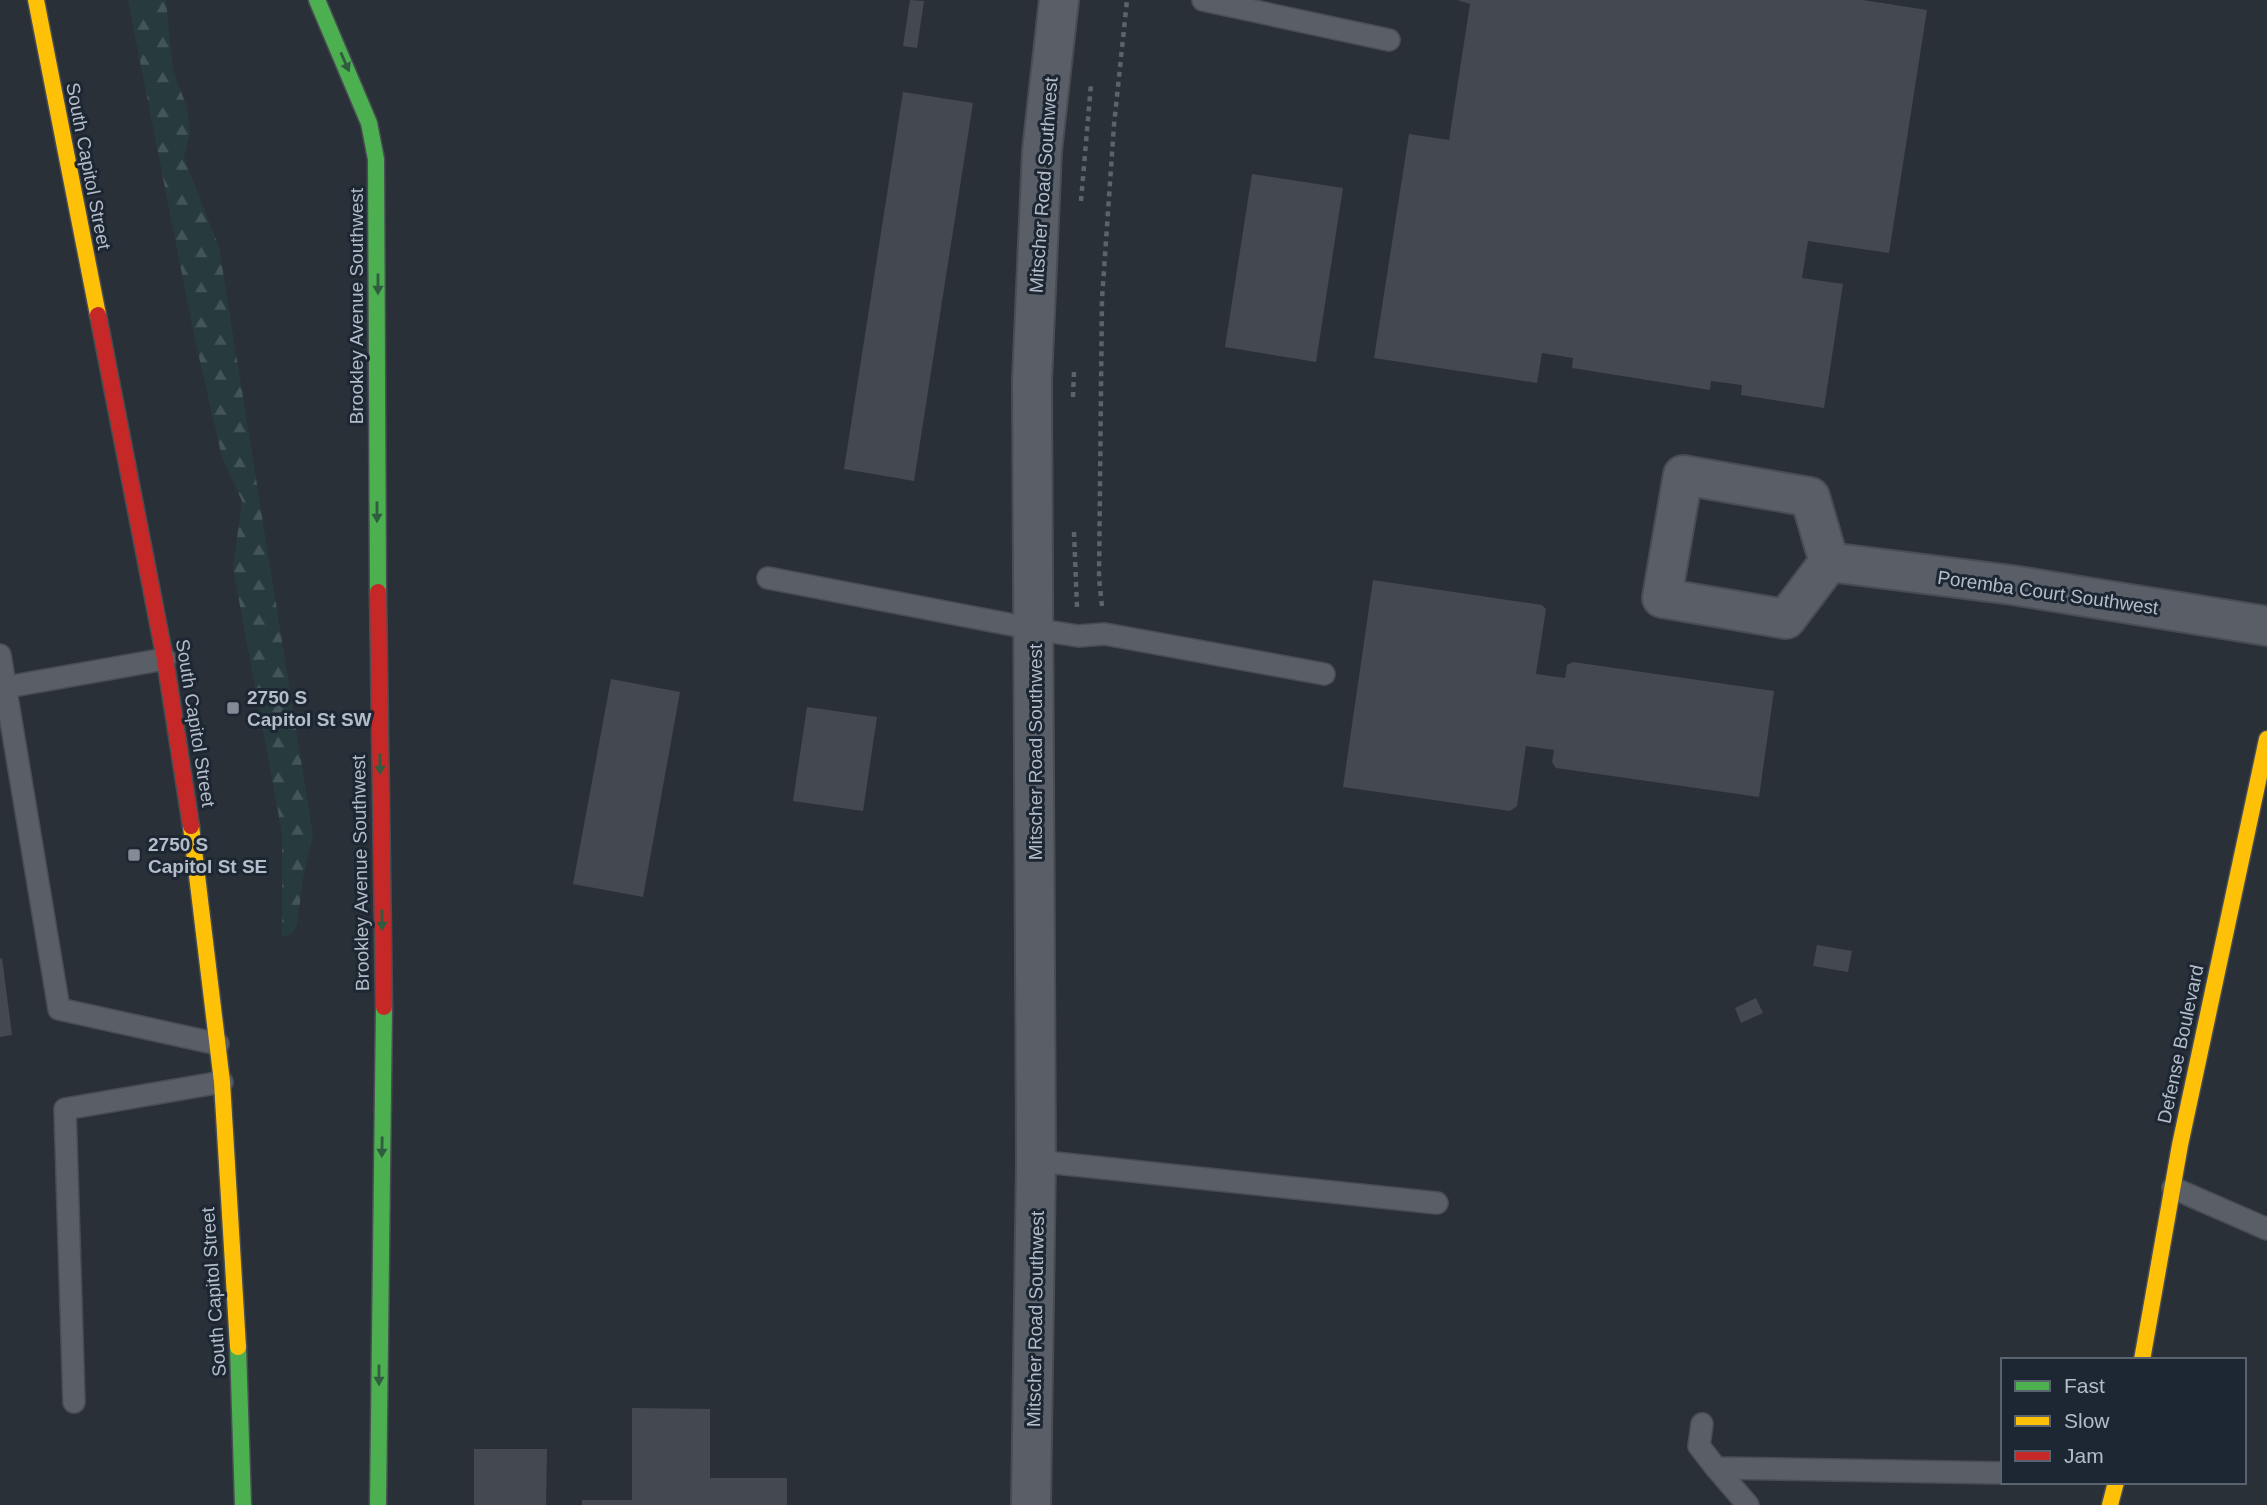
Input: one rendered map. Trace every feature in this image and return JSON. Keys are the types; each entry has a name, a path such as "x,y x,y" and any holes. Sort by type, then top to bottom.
{"street":[{"name":"South Capitol Street","path":"36,0 165,659 193,836 222,1082 240,1384 243,1505"},
{"name":"Brookley Avenue Southwest","path":"317,0 369,123 376,159 377,552 384,1003 378,1505"},
{"name":"Mitscher Road Southwest","path":"1031,1505 1036,1161 1034,304 1042,151 1059,0"},
{"path":"1683,475 1810,497 1829,562 1786,619 1662,598 1683,475"},
{"name":"Poremba Court Southwest","path":"1829,562 2012,585 2267,626"},
{"name":"Defense Boulevard","path":"2142,1358 2173,1188 2267,739"},
{"path":"2110,1505 2115,1484"}],"lane":[{"path":"1203,0 1389,40"},
{"path":"768,578 1034,629 1078,636 1105,634 1324,674"},
{"path":"0,655 59,1009 218,1044"},
{"path":"7,687 165,659"},
{"path":"74,1402 65,1109 222,1082"},
{"path":"1036,1161 1437,1203"},
{"path":"2173,1188 2267,1229"},
{"path":"1702,1424 1699,1446 1748,1505"},
{"path":"1716,1468 2001,1473"}],"path":[{"path":"1105,634 1099,578 1102,299 1114,125 1127,0"},
{"path":"1080,212 1091,80"},
{"path":"1073,398 1074,358"},
{"path":"1074,528 1078,636"}],"green space":[{"path":"128,0 166,0 173,71 187,107 190,132 184,158 219,247 313,835 303,878 297,925 292,934 282,937 282,833 233,568 242,501 222,457 194,335"}],"building":[{"path":"910,0 924,1 917,48 903,46"},
{"path":"1457,0 1863,0 1927,10 1889,253 1808,241 1802,278 1843,284 1824,408 1741,395 1742,385 1711,381 1710,390 1572,368 1573,358 1542,353 1537,383 1374,358 1409,134 1449,140 1470,4"},
{"path":"903,92 973,103 914,481 844,469"},
{"path":"1252,174 1343,188 1316,362 1225,347"},
{"path":"1373,580 1542,605 1546,609 1536,674 1565,678 1567,665 1573,662 1774,691 1759,797 1556,768 1552,762 1554,750 1526,746 1517,806 1510,811 1343,787"},
{"path":"611,679 680,692 643,897 573,884"},
{"path":"807,707 877,717 863,811 793,801"},
{"path":"1817,945 1852,951 1848,972 1813,966"},
{"path":"2,958 12,1035 0,1037 0,959"},
{"path":"1756,998 1763,1013 1741,1023 1735,1008"},
{"path":"632,1408 710,1409 710,1478 787,1478 787,1505 582,1505 582,1500 632,1500"},
{"path":"474,1449 547,1449 546,1505 474,1505"}],"traffic: fast":[{"path":"317,0 369,123 376,159 378,592"},
{"path":"378,1505 384,1007"},
{"path":"238,1347 243,1505"}],"traffic: slow":[{"path":"36,0 98,315"},
{"path":"2142,1358 2180,1145 2267,739"},
{"path":"191,826 222,1082 238,1347"},
{"path":"2110,1505 2115,1484"}],"traffic: jam":[{"path":"98,315 165,659 191,826"},
{"path":"378,592 384,1007"}],"place":[{"name":"2750 S Capitol St SW","path":"233,708"},
{"name":"2750 S Capitol St SE","path":"134,855"}]}
